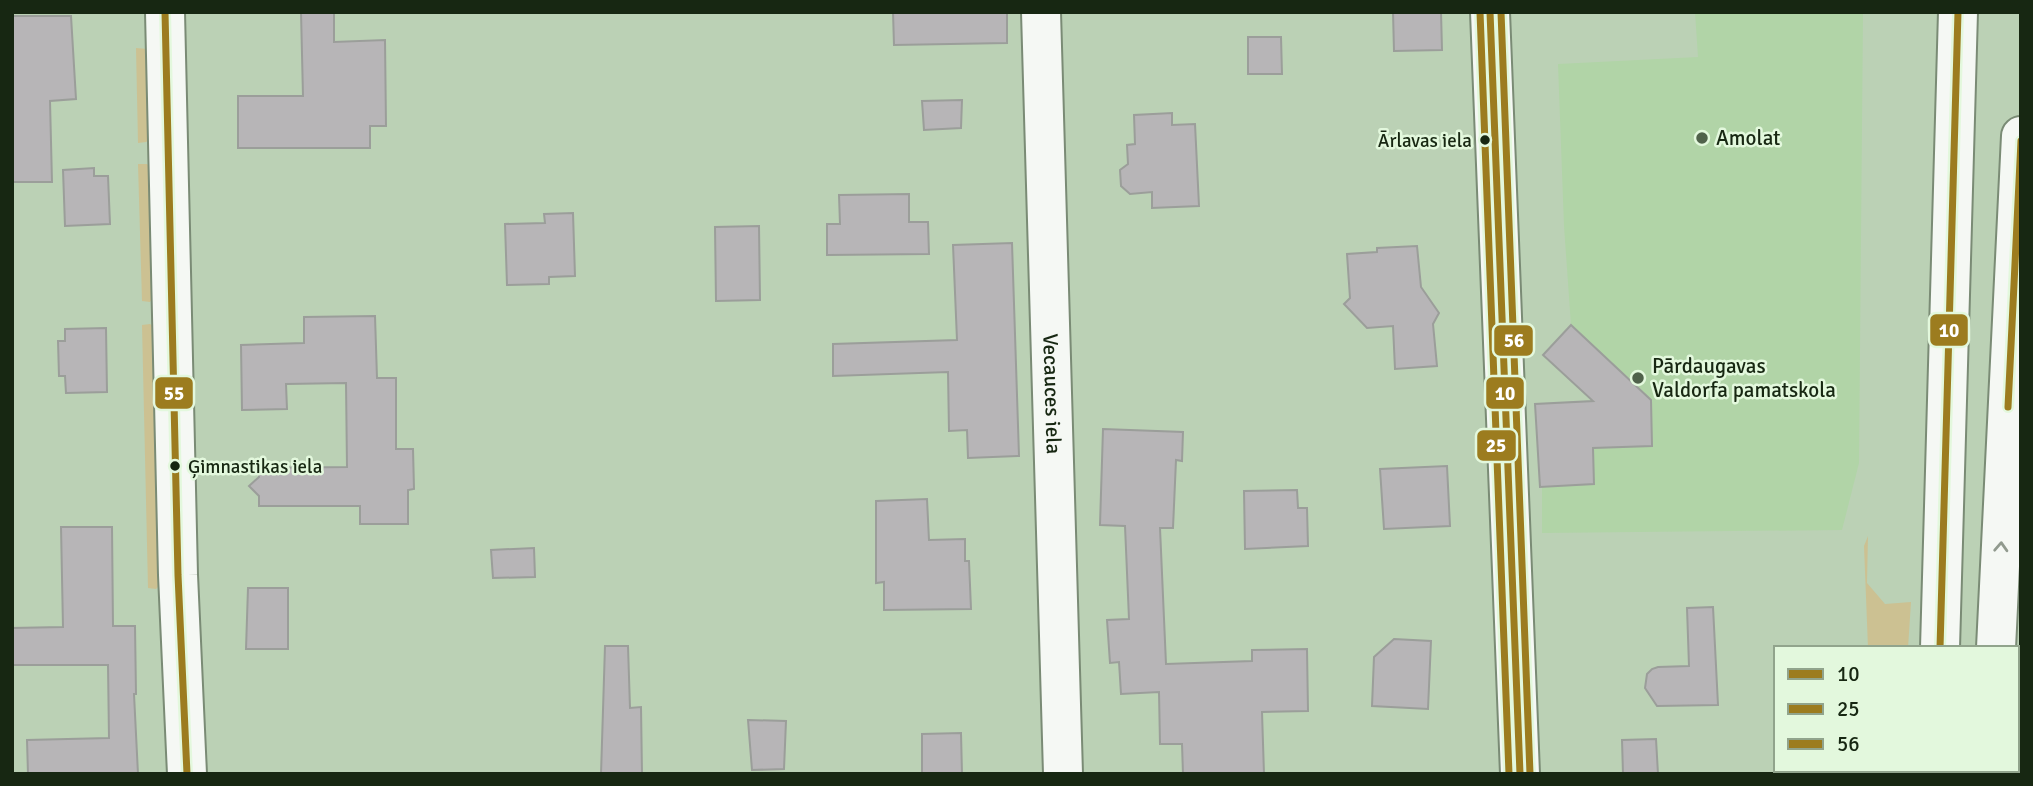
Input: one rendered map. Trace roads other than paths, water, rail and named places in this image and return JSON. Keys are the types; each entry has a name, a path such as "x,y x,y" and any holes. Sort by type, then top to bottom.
{"main road":[{"path":"165,12 178,576 187,774"},
{"name":"Vecauces iela","path":"1041,12 1063,774"},
{"path":"1490,12 1520,774"},
{"path":"1941,630 1958,12"},
{"path":"1997,631 2021,136"}],"place":[{"name":"Amolat","path":"1702,138"},
{"name":"Ārlavas iela","path":"1485,140"},
{"name":"Pārdaugavas Valdorfa pamatskola","path":"1638,378"},
{"name":"Ģimnastikas iela","path":"175,466"}]}
